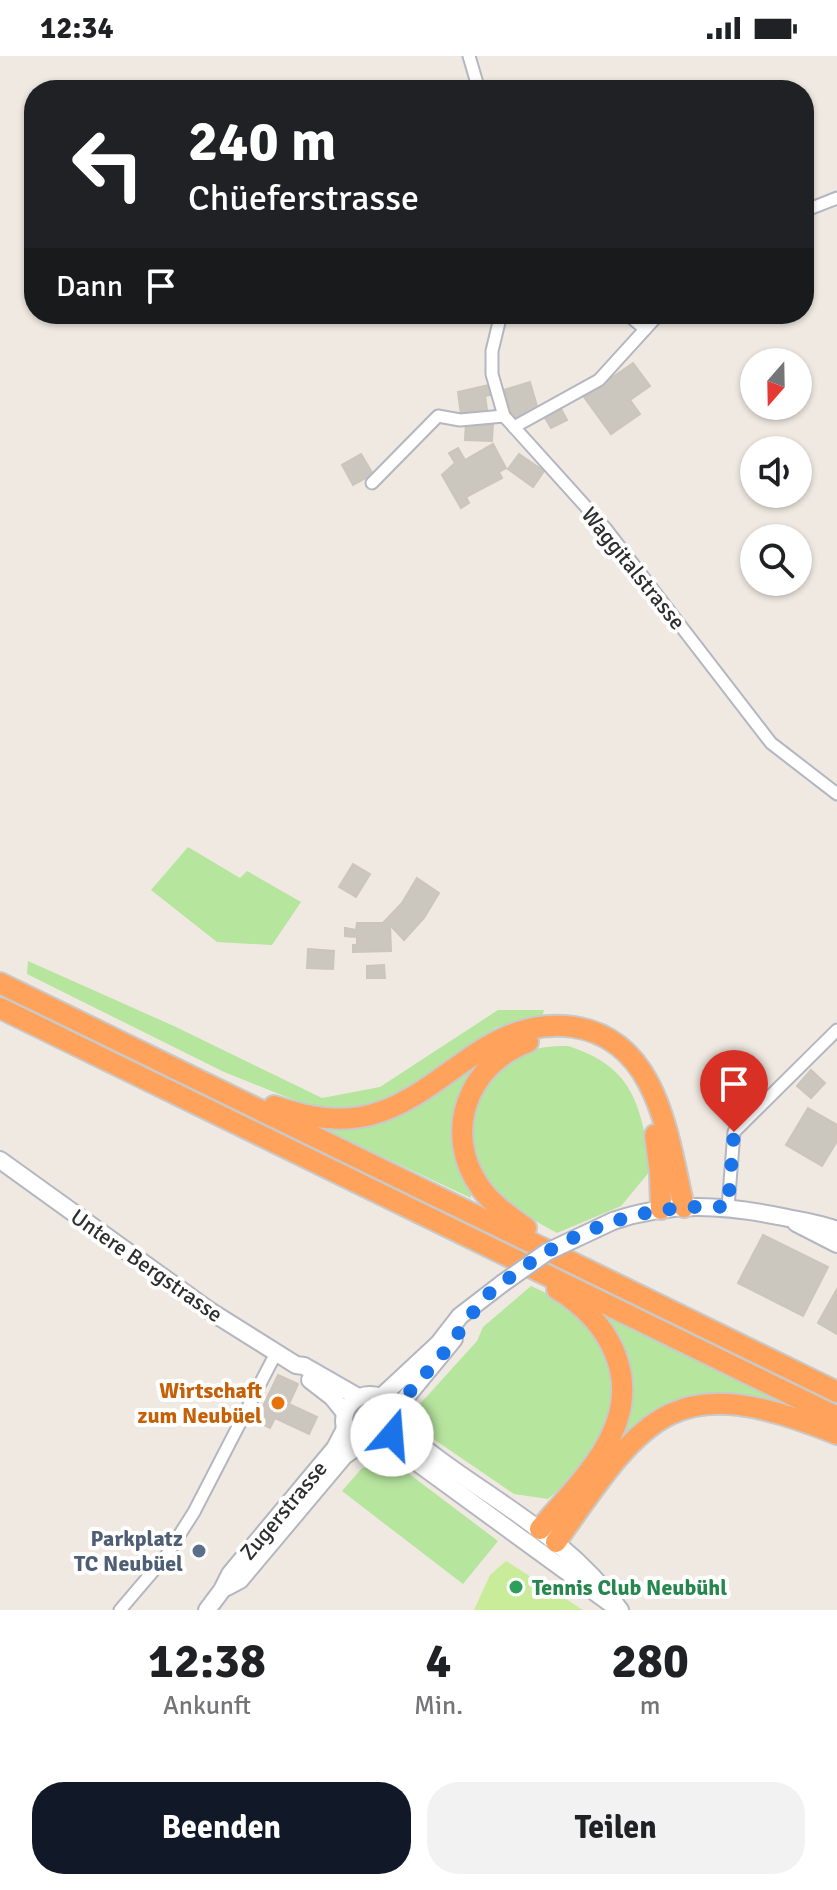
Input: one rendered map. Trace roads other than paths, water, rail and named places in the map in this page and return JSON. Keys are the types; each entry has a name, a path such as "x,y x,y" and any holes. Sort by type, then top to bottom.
{"highway":[{"path":"0,983 837,1392"},
{"path":"0,1008 837,1417"},
{"path":"204,1084 311,1117 357,1117 404,1101 484,1049 518,1031 554,1025 585,1029 616,1044 645,1075 659,1106 684,1207"},
{"path":"579,1264 492,1201 478,1185 467,1163 462,1130 468,1098 484,1070 507,1051 535,1040 565,1038 595,1046 621,1065 639,1089 650,1117 660,1173 661,1209"},
{"path":"407,1206 440,1232 569,1297 598,1322 615,1349 622,1389 612,1434 545,1541"},
{"path":"545,1541 616,1457 644,1430 676,1412 713,1403 747,1404 778,1411 837,1434"}],"main road":[{"name":"Untere Bergstrasse","path":"0,1160 210,1311 296,1365 304,1366 358,1397"},
{"path":"381,1397 428,1354 460,1316 547,1252 613,1221 661,1209 728,1207 813,1221 837,1230"},
{"path":"788,1218 837,1244"},
{"path":"481,1302 395,1418 392,1435 383,1444 360,1445 345,1421 358,1397 381,1397 395,1418 412,1440 605,1586 619,1609"},
{"name":"Untere Bergstrasse","path":"296,1365 300,1372 332,1397 345,1421"},
{"name":"Zugerstrasse","path":"207,1610 230,1574 335,1448 345,1421"},
{"path":"383,1444 404,1453 545,1541"},
{"name":"Zugerstrasse","path":"222,1590 240,1580 344,1456 360,1445"}],"street":[{"path":"469,56 476,80"},
{"path":"814,207 837,198"},
{"name":"Waggitalstrasse","path":"499,324 492,351 492,374 504,416 606,529 771,743 837,794"},
{"path":"639,324 645,329"},
{"path":"514,427 599,380 650,324"},
{"path":"372,483 438,416 460,420 504,416"},
{"path":"728,1207 734,1132 837,1030"},
{"path":"120,1610 166,1556 194,1512 276,1353"}],"place":[{"name":"Wirtschaft zum Neubüel","path":"278,1403"},
{"name":"Parkplatz TC Neubüel","path":"199,1551"},
{"name":"Tennis Club Neubühl","path":"516,1587"}]}
